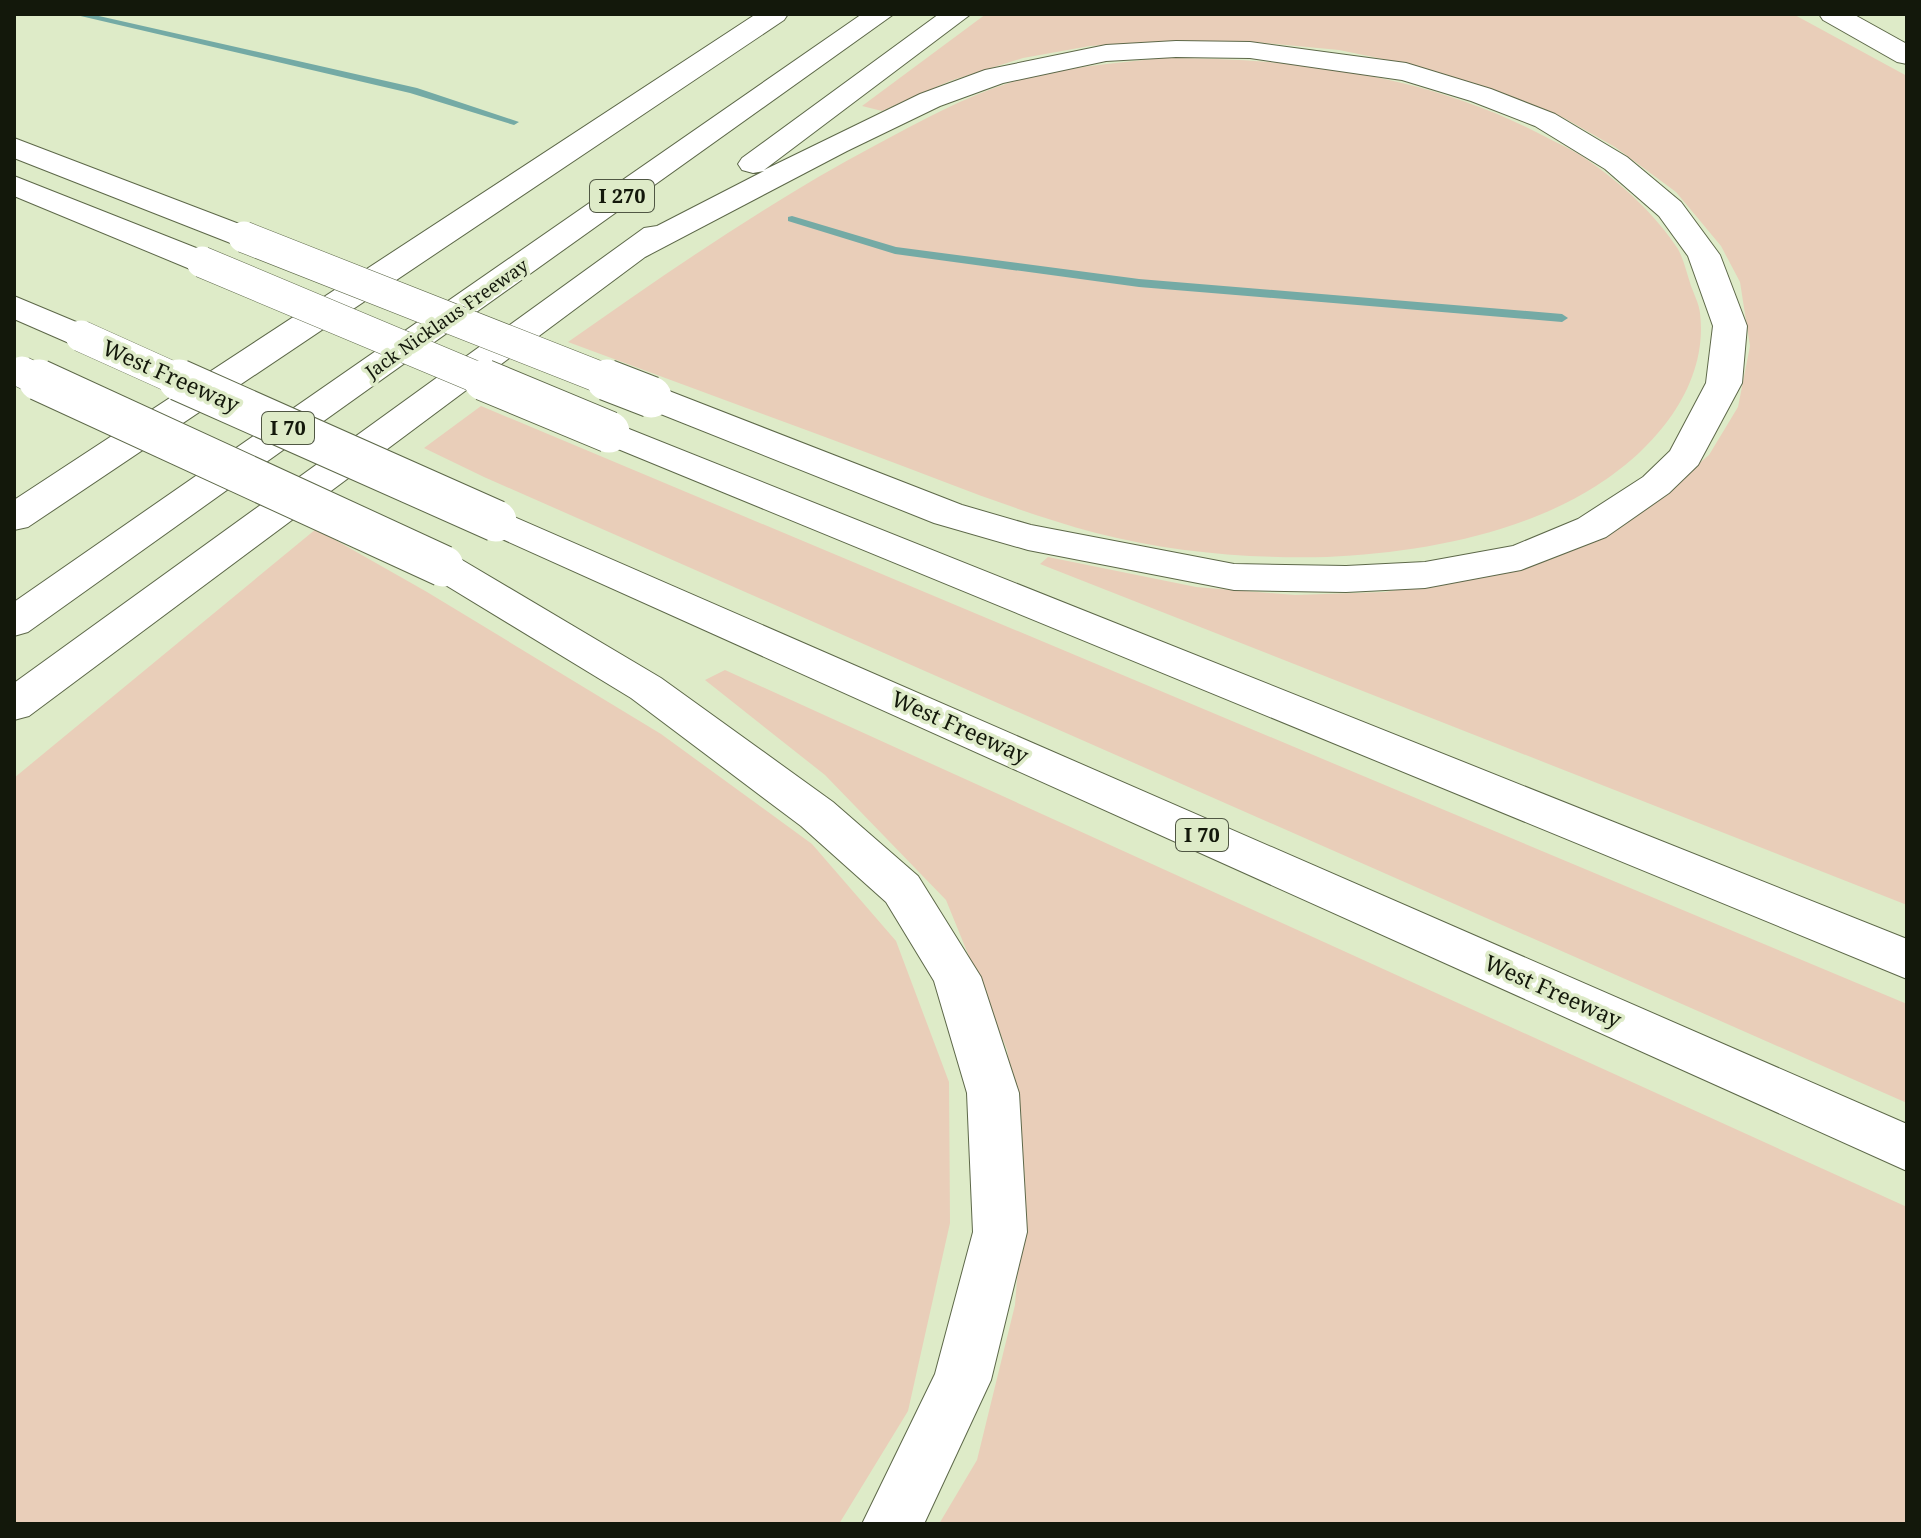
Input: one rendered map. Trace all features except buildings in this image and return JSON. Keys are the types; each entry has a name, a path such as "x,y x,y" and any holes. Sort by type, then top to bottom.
{"highway":[{"path":"14,518 774,14"},
{"name":"Jack Nicklaus Freeway","path":"14,622 880,14"},
{"path":"14,705 957,14"},
{"path":"1833,14 1907,56"},
{"path":"14,147 948,514 1028,537 1234,577 1346,579 1425,575 1521,557 1592,528 1656,485 1685,457 1724,383 1730,326 1704,255 1670,209 1616,163 1545,120 1481,95 1406,72 1250,50 1176,49 1106,53 995,76 930,100 836,145 633,251"},
{"path":"14,185 609,432 1907,960"},
{"name":"West Freeway","path":"14,306 1907,1148"},
{"path":"18,371 443,566 646,688 817,814 902,889 957,977 993,1093 1000,1232 962,1380 892,1524"},
{"path":"14,726 191,575"}],"shaded area":[{"path":"986,14 1793,14 1907,76 1907,905 1040,564 1048,557 1196,587 1295,595 1385,592 1488,574 1649,506 1709,455 1738,407 1750,346 1740,282 1721,246 1676,192 1615,147 1564,118 1485,87 1402,63 1339,50 1254,42 1172,41 1090,46 1023,58 950,81 882,111 862,106"},
{"path":"1162,58 1307,66 1402,83 1448,96 1538,133 1589,161 1614,180 1659,224 1680,253 1700,313 1696,366 1673,413 1657,435 1596,486 1566,503 1501,529 1431,546 1361,555 1240,555 1124,540 1038,516 568,342 757,215 834,168 942,111 994,88 1030,77"},
{"path":"481,406 1907,1004 1907,1103 424,448"},
{"path":"316,529 427,592 661,734 812,844 896,941 949,1082 950,1223 908,1411 839,1524 14,1524 14,778"},
{"path":"725,670 1907,1207 1907,1524 939,1524 977,1460 1015,1305 1025,1180 1007,1050 946,900 825,775 705,680"}],"waterway":[{"path":"77,14 413,90 514,122"},
{"path":"792,219 895,250 1139,283 1562,318"}]}
